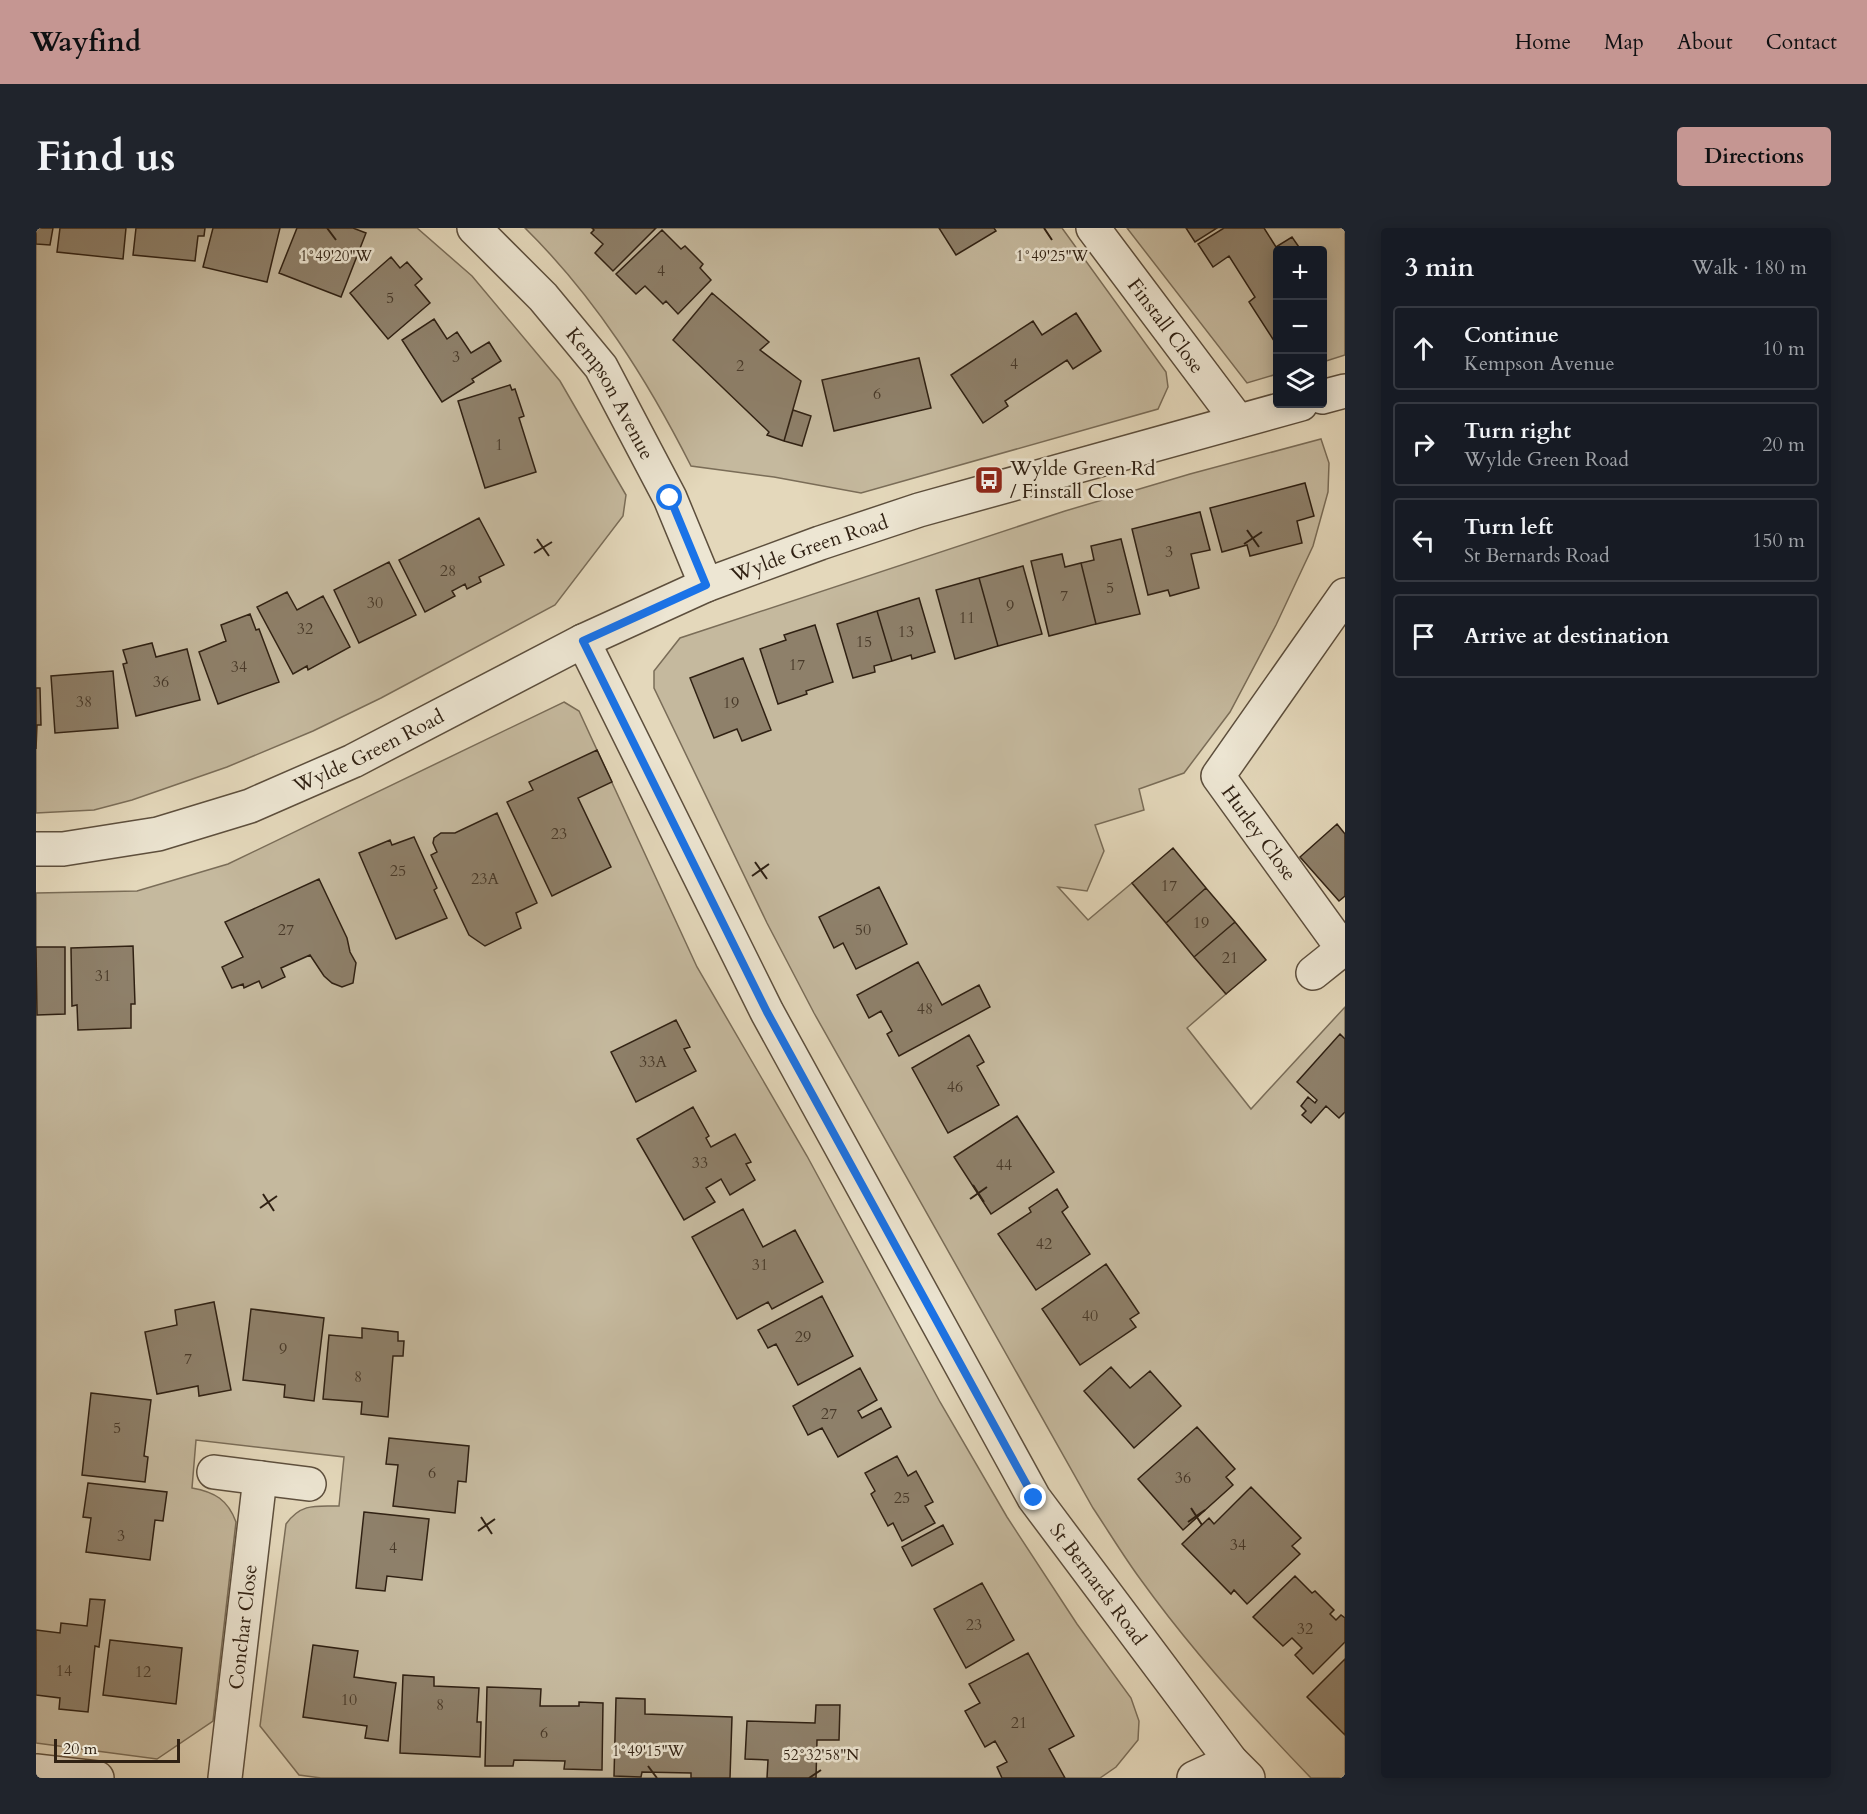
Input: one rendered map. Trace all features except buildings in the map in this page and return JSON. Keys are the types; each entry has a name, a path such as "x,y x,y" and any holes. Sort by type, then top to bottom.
{"street":[{"name":"Kempson Avenue","path":"474,228 543,297 601,367 670,498 706,585"},
{"name":"Finstall Close","path":"1093,228 1238,421"},
{"path":"1327,396 1345,391"},
{"name":"Wylde Green Road","path":"36,849 63,849 158,834 250,806 353,761 583,641 706,585 919,510 1286,408"},
{"name":"Hurley Close","path":"1313,973 1344,957 1218,776 1345,596"},
{"name":"St Bernards Road","path":"583,641 767,1012 1034,1498 1239,1770"},
{"path":"214,1472 309,1484"},
{"name":"Conchar Close","path":"225,1778 260,1478"},
{"path":"1194,1778 1239,1770"},
{"path":"36,1771 97,1778"}],"shaded area":[{"path":"36,228 417,228 472,276 560,381 626,495 623,516 555,605 381,698 313,731 227,767 132,800 94,810 36,813"},
{"path":"525,228 1062,228 1166,372 1168,387 1158,409 861,493 774,477 691,466 618,340 574,282"},
{"path":"1127,228 1345,228 1345,355 1327,361 1327,246 1273,246 1273,375 1247,383"},
{"path":"1321,439 1329,463 1328,492 1313,546 1276,625 1230,712 1184,773 1139,789 1144,810 1095,825 1104,851 1087,891 1058,887 1088,920 1132,883 1226,994 1187,1028 1251,1109 1345,1007 1345,1778 1311,1778 1266,1731 1201,1658 1160,1606 1093,1508 814,1013 767,923 654,688 654,671 680,638 1065,511"},
{"path":"564,702 579,711 697,967 807,1156 940,1402 1007,1517 1077,1624 1131,1698 1139,1721 1138,1740 1116,1767 1100,1778 321,1778 299,1775 260,1726 286,1524 303,1509 316,1506 339,1506 344,1457 196,1440 192,1488 220,1498 233,1514 236,1522 213,1721 157,1759 36,1743 36,893 137,891 228,864"}],"place":[{"name":"Wylde Green Rd / Finstall Close","path":"989,480"}],"route":[{"path":"670,498 706,585 583,641 767,1012 1034,1498"}]}
